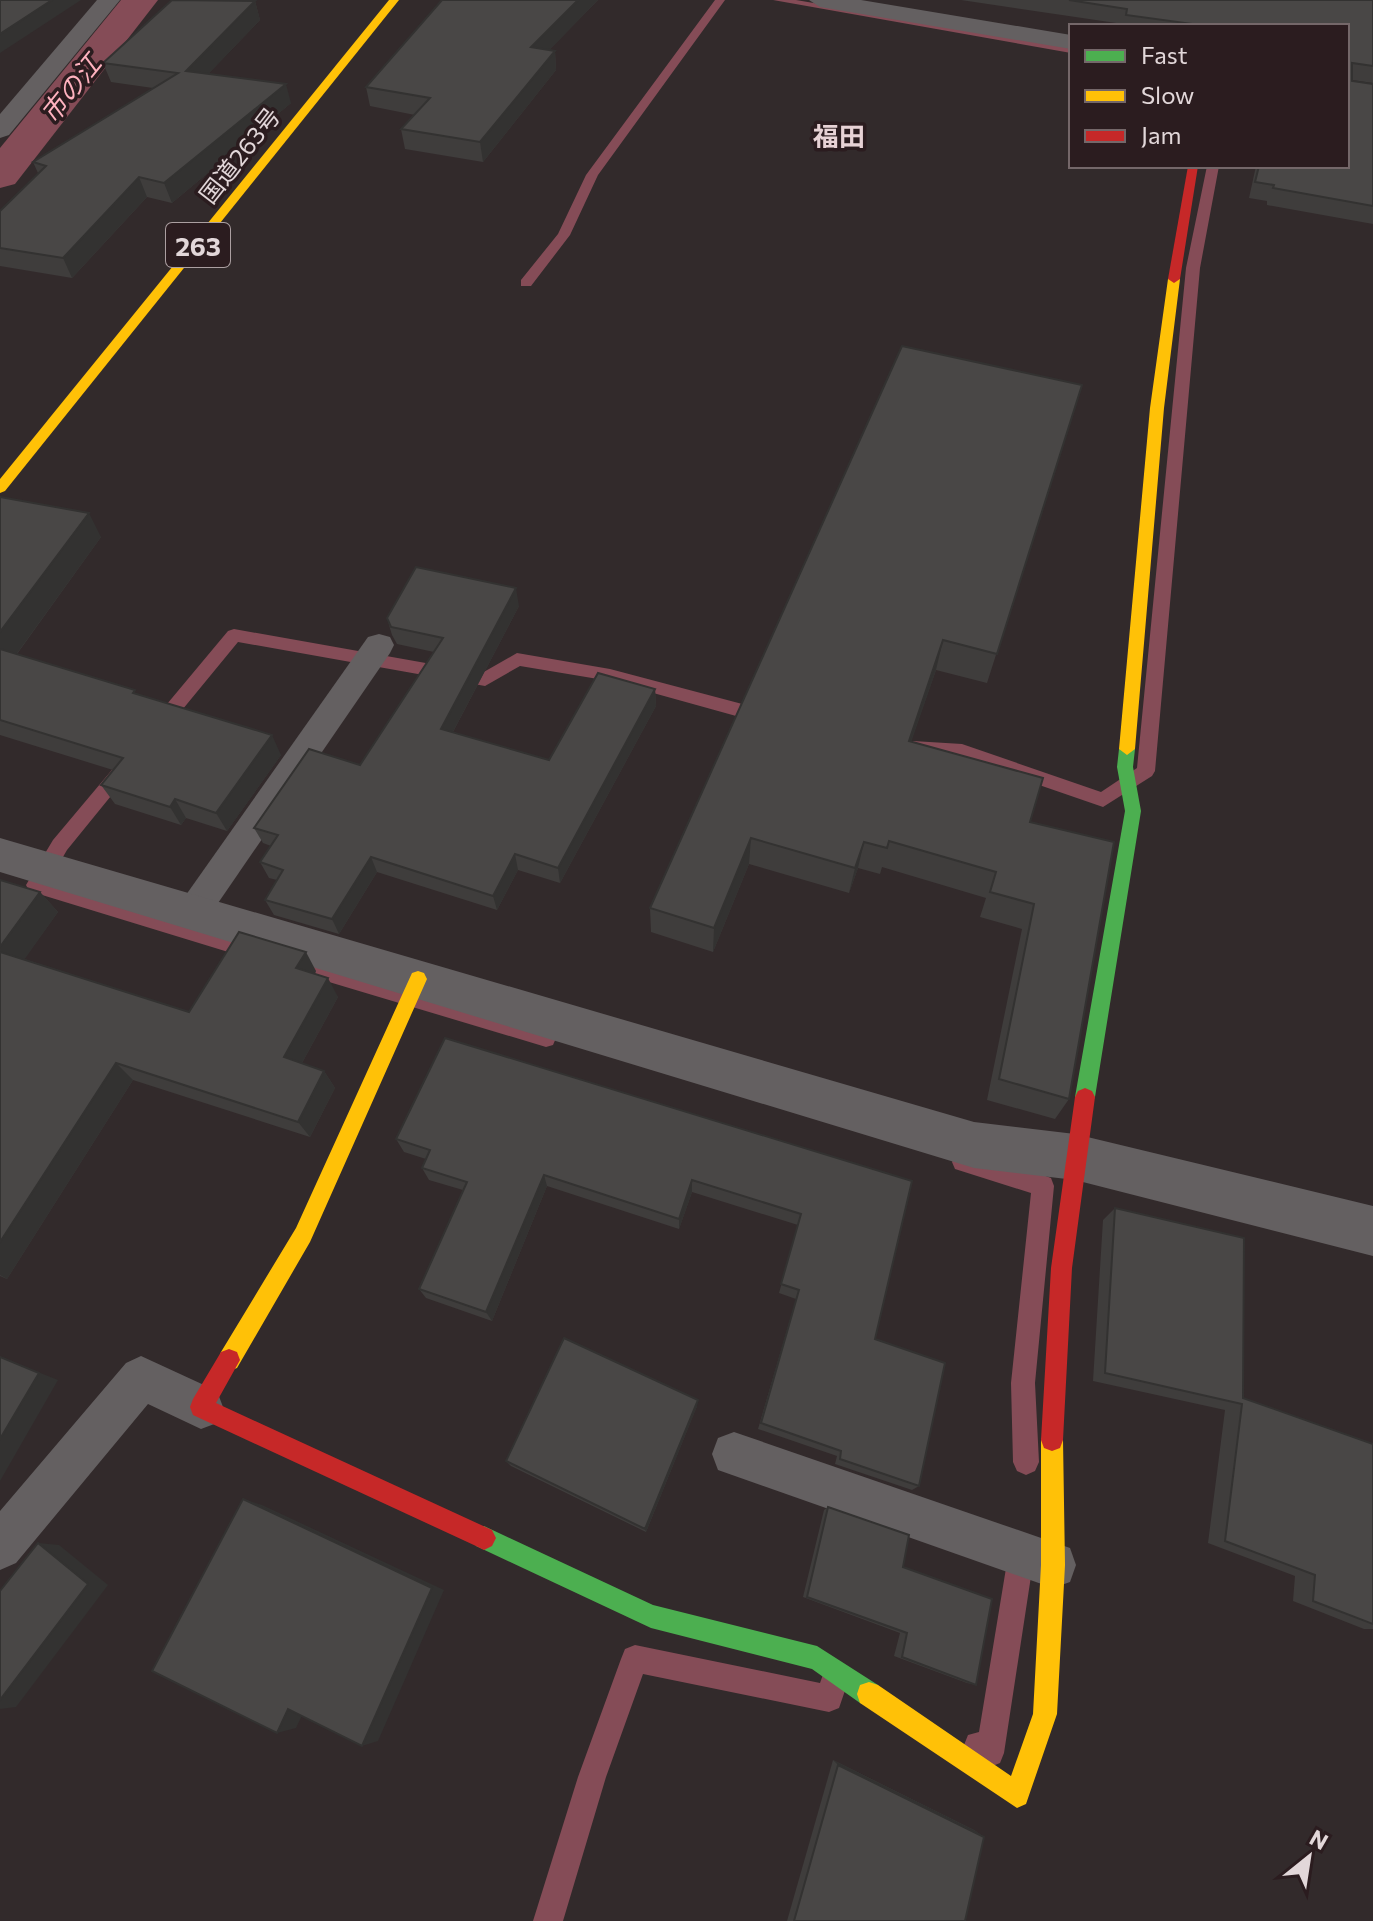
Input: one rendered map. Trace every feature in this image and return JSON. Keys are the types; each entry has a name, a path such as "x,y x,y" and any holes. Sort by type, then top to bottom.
{"main road":[{"name":"国道263号","path":"0,488 394,0"},
{"path":"410,998 303,1235 201,1407 651,1616 817,1658 1017,1795 1045,1714 1053,1565 1052,1397 1075,1157 1133,811 1125,767 1157,408 1184,204 1193,168"}],"street":[{"path":"0,130 109,0"},
{"path":"820,0 1069,42"},
{"path":"30,864 193,912 410,998 974,1145 1075,1157 1373,1231"}],"lane":[{"path":"193,912 370,658"},
{"path":"0,1547 141,1378 201,1407"},
{"path":"734,1454 1053,1565"}],"building":[{"path":"0,0 52,0 0,34"},
{"path":"172,0 255,1 186,71 286,84 164,183 139,177 63,258 0,248 0,211 46,166 33,162 178,73 103,63"},
{"path":"442,0 578,0 531,47 555,51 480,142 401,129 430,98 366,87"},
{"path":"1069,0 1373,0 1373,66 1352,63 1352,81 1373,84 1373,206 1255,182 1258,168 1349,168 1349,24 1193,24 1126,15 1127,9"},
{"path":"902,346 1082,385 997,654 943,640 909,741 1043,778 1030,822 1114,842 1069,1099 999,1079 1034,904 990,892 996,872 889,841 887,848 864,842 855,868 751,838 714,928 650,908"},
{"path":"0,497 89,513 0,632"},
{"path":"416,567 516,588 441,729 549,760 598,673 655,689 558,868 515,854 493,896 371,857 332,919 265,900 283,870 260,862 278,835 254,828 309,749 360,765 443,638 391,627 387,618"},
{"path":"0,649 272,735 216,813 175,799 170,807 101,785 123,758 0,720"},
{"path":"0,880 40,892 0,947"},
{"path":"239,932 306,952 296,968 328,978 284,1057 324,1071 298,1122 116,1063 0,1242 0,952 189,1012"},
{"path":"445,1038 912,1181 875,1339 945,1363 919,1486 840,1459 841,1451 761,1423 799,1290 781,1284 801,1214 692,1180 679,1219 544,1175 486,1312 419,1289 467,1182 422,1168 430,1150 396,1139"},
{"path":"1115,1208 1244,1238 1243,1398 1373,1444 1373,1624 1313,1601 1315,1575 1225,1541 1242,1404 1105,1373"},
{"path":"564,1338 698,1400 645,1529 506,1461"},
{"path":"0,1357 39,1373 0,1439"},
{"path":"243,1499 432,1588 362,1746 288,1709 277,1733 152,1671"},
{"path":"828,1507 909,1535 903,1567 992,1599 976,1685 902,1657 907,1633 807,1597"},
{"path":"38,1543 88,1584 0,1700 0,1591"},
{"path":"838,1765 984,1837 965,1921 794,1921"}],"waterway":[{"name":"市の江","path":"0,175 140,0"},
{"path":"526,283 564,235 592,175 720,0"},
{"path":"778,0 1069,50"},
{"path":"913,748 962,751 1103,800 1146,771 1193,268 1213,168"},
{"path":"158,727 234,635 485,680 517,659 610,675 765,717"},
{"path":"122,770 60,845 36,885 258,952"},
{"path":"289,961 546,1038"},
{"path":"963,1162 1043,1186 1023,1383 1026,1462"},
{"path":"978,1745 990,1753 1022,1550"},
{"path":"548,1921 592,1777 635,1659 829,1698 835,1679"}],"traffic: fast":[{"path":"1085,1097 1133,811 1125,767 1127,749"},
{"path":"484,1538 651,1616 817,1658 869,1694"}],"traffic: slow":[{"path":"0,488 394,0"},
{"path":"1127,749 1157,408 1174,279"},
{"path":"229,1360 303,1235 418,979"},
{"path":"869,1694 1017,1795 1045,1714 1053,1565 1052,1440"}],"traffic: jam":[{"path":"1174,279 1193,168"},
{"path":"1052,1440 1062,1268 1085,1097"},
{"path":"229,1360 201,1407 484,1538"}],"district":[{"name":"福田","path":"839,135"}]}
